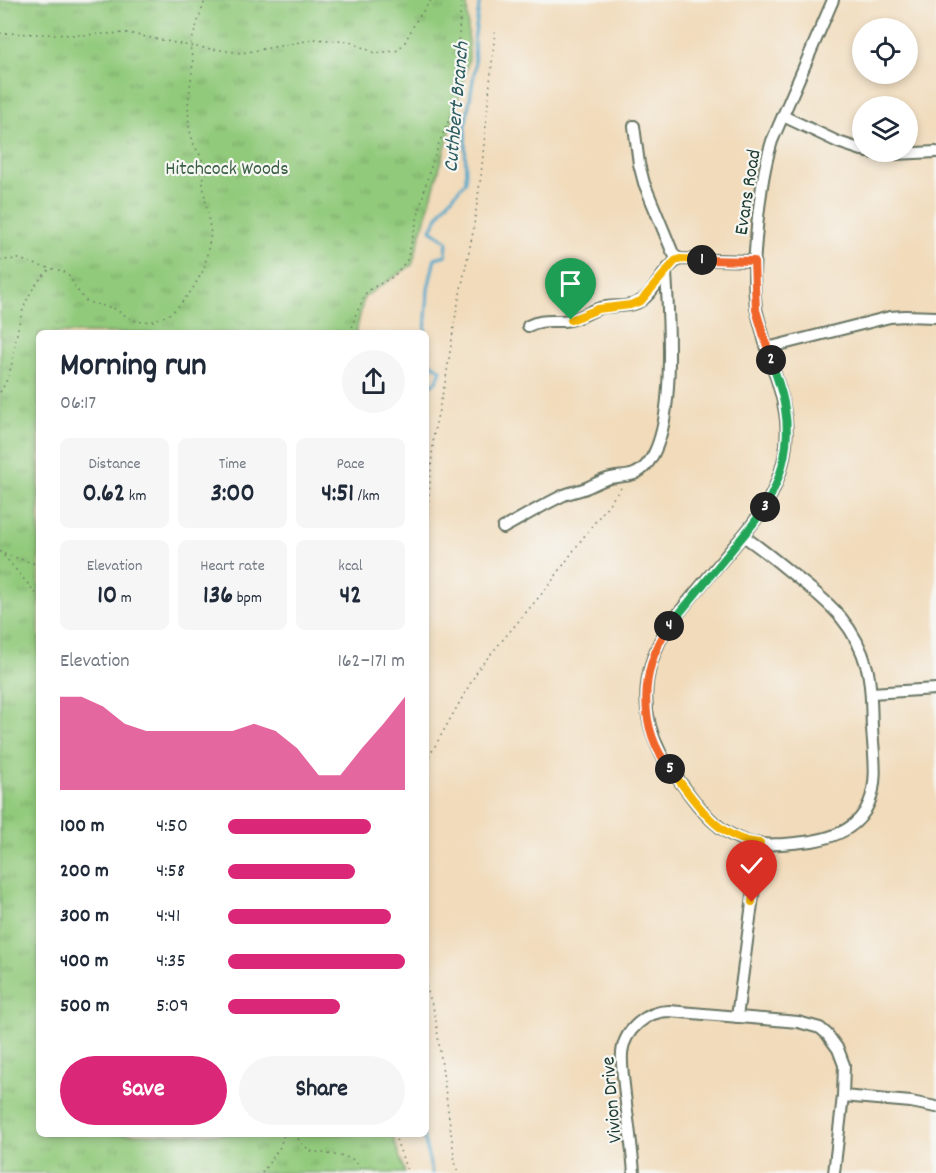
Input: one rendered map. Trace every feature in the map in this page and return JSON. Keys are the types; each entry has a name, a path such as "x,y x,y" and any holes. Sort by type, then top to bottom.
{"street":[{"name":"Evans Road","path":"743,536 769,553 831,604 858,643 867,666 871,693 874,766 872,795 864,813 850,828 833,837 777,844 750,842 731,835 711,820 668,766 651,728 646,697 648,672 662,636 762,511 770,498 781,469 787,436 785,408 756,310 754,261 760,195 772,141 833,0"},
{"path":"783,116 852,147"},
{"path":"634,126 644,183 675,256 680,259 754,261"},
{"path":"918,153 936,152"},
{"path":"528,326 537,321 571,320 604,307 634,304 641,301 671,265 680,259"},
{"path":"502,528 566,494 606,479 634,474 654,453 663,424 670,370 666,272"},
{"path":"767,348 890,317 936,317"},
{"path":"871,693 936,689"},
{"path":"737,1017 760,843"},
{"name":"Vivion Drive","path":"634,1173 622,1053 632,1029 645,1018 662,1011 798,1022 820,1028 833,1041 844,1065 843,1096 834,1173"},
{"path":"843,1096 911,1102 936,1107"}],"path":[{"path":"0,261 19,259 63,271 70,276 77,290 87,302 113,308 138,322 153,321 168,315 192,290 204,269 211,234 203,185 202,158 194,145 189,128 188,104 193,63 190,46 205,0"},
{"path":"0,33 80,35 127,33 190,46 242,53 316,39 350,42 375,53 396,51 404,44 416,21 431,0"},
{"path":"352,330 355,316 367,291 394,276 407,260 428,176 451,115 456,79 460,0"},
{"path":"429,494 434,432 473,231 495,32"},
{"path":"0,392 10,372 24,305 32,289 51,268"},
{"path":"429,757 479,668 550,584 622,487"},
{"path":"0,552 36,564"},
{"path":"0,552 36,593"},
{"path":"429,995 435,1014 458,1173"},
{"path":"262,1173 280,1147 283,1137"},
{"path":"296,1137 311,1151 351,1158 363,1173"},
{"path":"395,1137 408,1173"}],"green space":[{"name":"Hitchcock Woods","path":"0,0 467,0 469,58 412,265 364,297 357,330 36,330 36,1137 393,1137 405,1173 0,1173"}],"waterway":[{"name":"Cuthbert Branch","path":"425,330 428,289 435,258 446,255 447,241 431,230 442,209 466,181 465,128 475,68 474,41 480,0"},
{"name":"Cuthbert Branch","path":"429,362 441,370 437,381 429,386"},
{"name":"Cuthbert Branch","path":"424,1137 432,1173"}],"route":[{"path":"571,320 604,307 630,305 641,301 671,265 680,259 754,261 756,310 782,394 787,422 786,450 770,498 753,524 669,625 656,647 646,684 651,728 668,766 702,811 720,828 731,835 760,843 752,902"}]}
